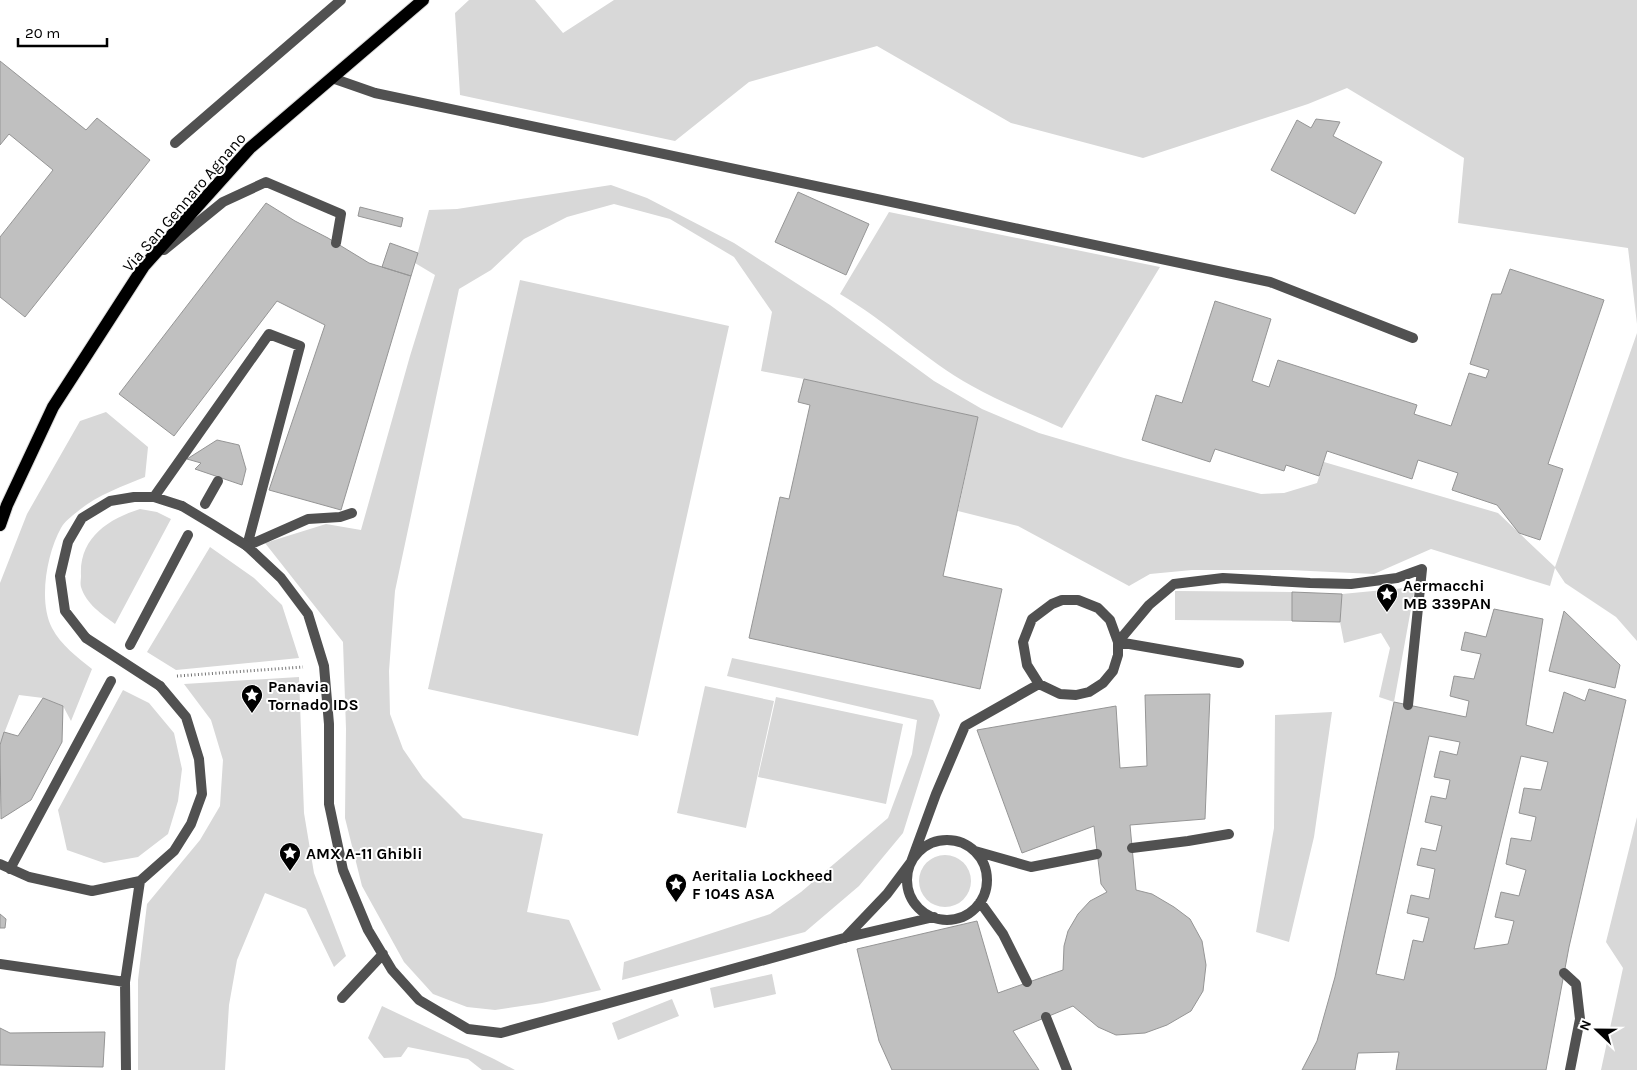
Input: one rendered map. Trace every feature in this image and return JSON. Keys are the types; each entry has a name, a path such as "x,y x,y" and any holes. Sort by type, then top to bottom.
{"main road":[{"name":"Via San Gennaro Agnano","path":"0,525 7,505 53,407 144,266 250,148 423,0"}],"lane":[{"path":"175,143 341,0"},
{"path":"332,78 384,95 1270,282 1413,338"},
{"path":"144,266 223,202 266,182 340,214 336,243"},
{"path":"154,497 269,334 300,346 247,546"},
{"path":"205,504 218,481"},
{"path":"110,681 5,867 29,877 92,891 140,881 174,852 191,824 202,794 199,759 186,717 160,686 86,638 65,611 60,576 68,542 82,518 110,501 134,497 154,497 182,506 247,546 281,578 308,614 324,666 328,724 329,804 343,870 368,930 392,970 419,1000 468,1029 500,1033 844,938 934,917"},
{"path":"247,546 308,519 340,518 352,513"},
{"path":"130,644 188,535"},
{"path":"1118,642 1149,606 1174,584 1222,578 1351,584 1397,578 1422,569 1408,705"},
{"path":"1062,600 1078,600 1098,608 1110,620 1118,642 1118,655 1113,671 1103,683 1088,692 1076,695 1060,694 1039,684 1027,665 1023,642 1032,619 1052,604 1062,600"},
{"path":"1118,642 1239,663"},
{"path":"844,938 887,894 911,862 917,853 935,841 948,839 964,843 981,858 986,871 986,890 980,902 971,912 958,918 948,920 925,914 915,904 908,887 907,876 911,862 936,794 965,726 1039,684"},
{"path":"1132,848 1229,834"},
{"path":"975,851 1030,867 1097,854"},
{"path":"126,1070 125,982 140,881"},
{"path":"980,902 1003,934 1027,982"},
{"path":"342,998 383,954"},
{"path":"0,964 125,982"},
{"path":"1564,973 1576,984 1580,1019 1570,1070"},
{"path":"1046,1018 1067,1070"}],"path":[{"path":"148,678 324,666"}],"shaded area":[{"path":"469,0 535,0 563,33 614,0 1637,0 1637,324 1628,248 1458,223 1464,158 1347,88 1308,104 1143,158 1011,123 877,46 749,82 675,141 460,95 455,13"},
{"path":"611,185 647,198 734,243 830,305 934,381 982,409 1039,433 1124,458 1261,494 1284,493 1317,483 1324,462 1498,513 1555,567 1637,333 1637,641 1616,617 1565,583 1555,568 1550,586 1431,549 1374,574 1289,570 1192,570 1150,574 1129,586 1018,526 958,511 978,417 761,371 772,312 734,257 670,219 614,204 567,217 524,239 491,270 459,289 395,591 389,671 390,714 403,749 423,778 463,818 543,834 527,912 569,920 601,990 542,1003 495,1010 467,1007 433,994 404,962 362,886 345,818 346,729 343,642 265,543 326,524 361,530 435,275 415,263 429,210 457,209"},
{"path":"889,212 1160,267 1062,428 994,397 955,376 840,294"},
{"path":"520,280 729,326 638,736 428,689"},
{"path":"106,412 148,447 145,477 92,501 64,524 56,538 48,564 45,591 48,617 52,628 60,640 92,669 71,721 63,706 43,698 19,695 0,744 0,583 27,514 80,421"},
{"path":"140,509 157,512 171,519 115,624 95,608 83,593 81,587 82,563 90,541 98,532 117,518"},
{"path":"210,547 254,578 282,605 299,658 176,670 147,652"},
{"path":"1415,587 1394,702 1379,697 1390,648 1381,633 1344,643 1340,622 1342,594"},
{"path":"1175,591 1292,592 1292,621 1175,620"},
{"path":"732,658 933,700 940,715 903,833 859,886 805,932 622,980 624,962 770,914 801,892 888,818 912,754 917,720 727,676"},
{"path":"299,677 304,813 314,873 346,956 334,967 306,909 265,893 237,960 229,1005 225,1070 138,1070 138,980 147,904 200,840 220,806 223,760 211,720 184,684"},
{"path":"705,686 774,701 746,828 677,813"},
{"path":"123,690 149,703 174,733 182,769 178,801 168,834 138,857 104,863 67,850 58,810"},
{"path":"776,697 903,724 886,804 758,777"},
{"path":"1332,712 1314,837 1289,942 1256,932 1274,828 1275,715"},
{"path":"1637,817 1637,1070 1601,1070 1623,968 1606,942"},
{"path":"940,855 950,855 964,862 971,876 971,886 964,900 950,907 940,907 930,903 923,896 919,886 919,876 923,866 930,859"},
{"path":"772,974 776,994 714,1008 710,988"},
{"path":"672,999 679,1016 618,1040 612,1023"},
{"path":"382,1006 515,1070 482,1070 468,1059 408,1047 401,1057 384,1058 368,1038"}],"building":[{"path":"0,61 86,130 97,118 150,160 25,317 0,297 0,237 53,170 9,134 0,145"},
{"path":"1316,119 1340,122 1333,136 1382,162 1355,214 1271,170 1297,120 1311,128"},
{"path":"798,192 869,224 846,275 775,242"},
{"path":"266,203 369,263 411,276 341,510 269,490 325,325 277,301 174,436 119,394"},
{"path":"360,207 403,218 401,227 358,216"},
{"path":"390,243 418,253 411,276 382,267"},
{"path":"1510,269 1604,300 1548,464 1563,469 1540,540 1519,533 1497,505 1452,490 1458,473 1418,460 1412,479 1327,451 1319,476 1286,465 1284,471 1215,449 1210,462 1142,440 1156,395 1182,403 1215,301 1271,319 1252,381 1269,387 1278,360 1417,405 1414,414 1451,426 1469,373 1486,378 1489,370 1470,364 1492,294 1501,294"},
{"path":"804,379 978,417 943,576 1002,589 980,689 749,638 780,497 789,499 810,405 798,402"},
{"path":"217,440 239,445 246,469 242,485 195,469 201,463 187,459"},
{"path":"1292,592 1342,594 1340,622 1292,621"},
{"path":"1494,609 1543,619 1526,725 1553,733 1564,692 1585,701 1589,689 1626,700 1569,947 1546,1070 1396,1070 1399,1052 1358,1053 1355,1070 1302,1070 1317,1041 1335,977 1394,702 1466,717 1469,701 1450,696 1454,676 1474,679 1481,654 1461,650 1465,632 1486,637","holes":["1429,736 1460,742 1457,755 1440,751 1434,777 1450,780 1446,799 1431,796 1425,822 1442,826 1436,851 1421,848 1417,865 1435,869 1429,899 1411,895 1407,913 1429,918 1423,942 1413,940 1404,980 1376,974","1521,756 1548,762 1541,790 1524,788 1519,813 1536,817 1531,841 1511,838 1506,864 1526,870 1519,896 1501,892 1495,917 1514,921 1508,944 1474,949"]},
{"path":"1564,611 1620,665 1615,688 1549,671"},
{"path":"1210,694 1205,819 1130,825 1136,890 1152,894 1190,919 1202,941 1206,965 1203,991 1191,1011 1167,1025 1145,1033 1116,1035 1098,1027 1073,1006 1013,1031 1039,1070 892,1070 879,1041 857,949 977,921 998,993 1063,970 1064,946 1068,931 1078,914 1090,901 1107,892 1101,884 1094,826 1022,853 977,730 1116,706 1120,768 1147,766 1145,695"},
{"path":"43,698 63,706 62,742 31,800 1,819 0,745 4,732 18,736"},
{"path":"0,914 6,919 5,928 0,928"},
{"path":"0,1028 10,1033 105,1032 103,1067 0,1065"}],"place":[{"name":"Aermacchi MB 339PAN","path":"1387,613"},
{"name":"Panavia Tornado IDS","path":"252,714"},
{"name":"AMX A-11 Ghibli","path":"290,872"},
{"name":"Aeritalia Lockheed F 104S ASA","path":"676,903"}]}
